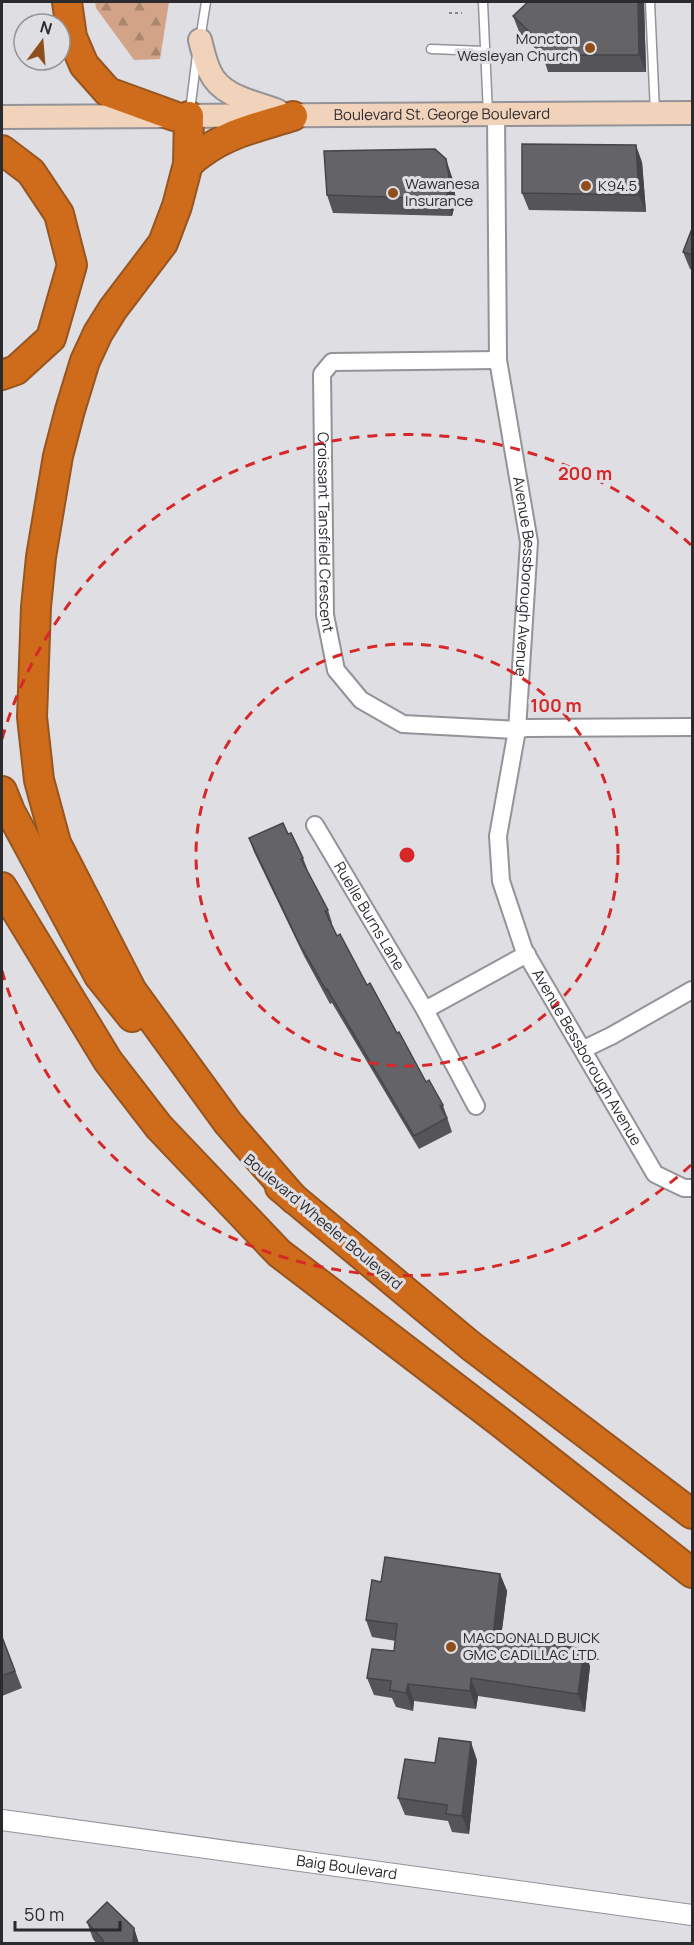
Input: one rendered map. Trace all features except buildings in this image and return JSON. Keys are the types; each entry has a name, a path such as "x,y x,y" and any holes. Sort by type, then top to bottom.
{"highway":[{"path":"67,2 72,37 84,65 108,92 182,116 188,164 177,206 163,243 113,309 98,333 85,361 58,456 41,557 36,608 32,717 39,780 56,843 132,991 228,1123 294,1199"},
{"path":"188,164 204,150 230,135 293,116"},
{"path":"2,150 31,172 59,214 72,265 51,338 16,370 2,375"},
{"name":"Boulevard Wheeler Boulevard","path":"2,791 10,811 99,976 249,1161 471,1346 693,1514"},
{"path":"2,887 115,1071 159,1127 279,1253"},
{"path":"2,923 40,988 102,1077 139,1124 222,1207 693,1573"}],"main road":[{"path":"200,40 209,72 222,88 231,94 293,116"},
{"name":"Boulevard St. George Boulevard","path":"2,117 693,113"}],"street":[{"name":"Avenue Bessborough Avenue","path":"492,114 498,360 529,542 517,730 498,837 501,881 527,954 584,1048 655,1174 684,1188 693,1188"},
{"name":"Croissant Tansfield Crescent","path":"498,360 332,362 322,374 325,615 336,670 361,700 403,724 517,730 526,728 693,727"},
{"name":"Ruelle Burns Lane","path":"315,825 425,1010 476,1106"},
{"path":"425,1010 527,954"},
{"path":"584,1048 611,1036 693,990"},
{"name":"Baig Boulevard","path":"2,1820 693,1915"}],"lane":[{"path":"182,116 200,40 206,2"},
{"path":"483,2 485,51 492,114"},
{"path":"650,2 656,113"},
{"path":"431,50 485,51"}],"path":[{"path":"449,13 462,13"}],"green space":[{"path":"95,2 169,2 160,59 134,60 96,8"}],"place":[{"name":"Moncton Wesleyan Church","path":"590,48"},
{"name":"K94.5","path":"586,186"},
{"name":"Wawanesa Insurance","path":"393,193"},
{"name":"MACDONALD BUICK GMC CADILLAC LTD.","path":"451,1647"}]}
